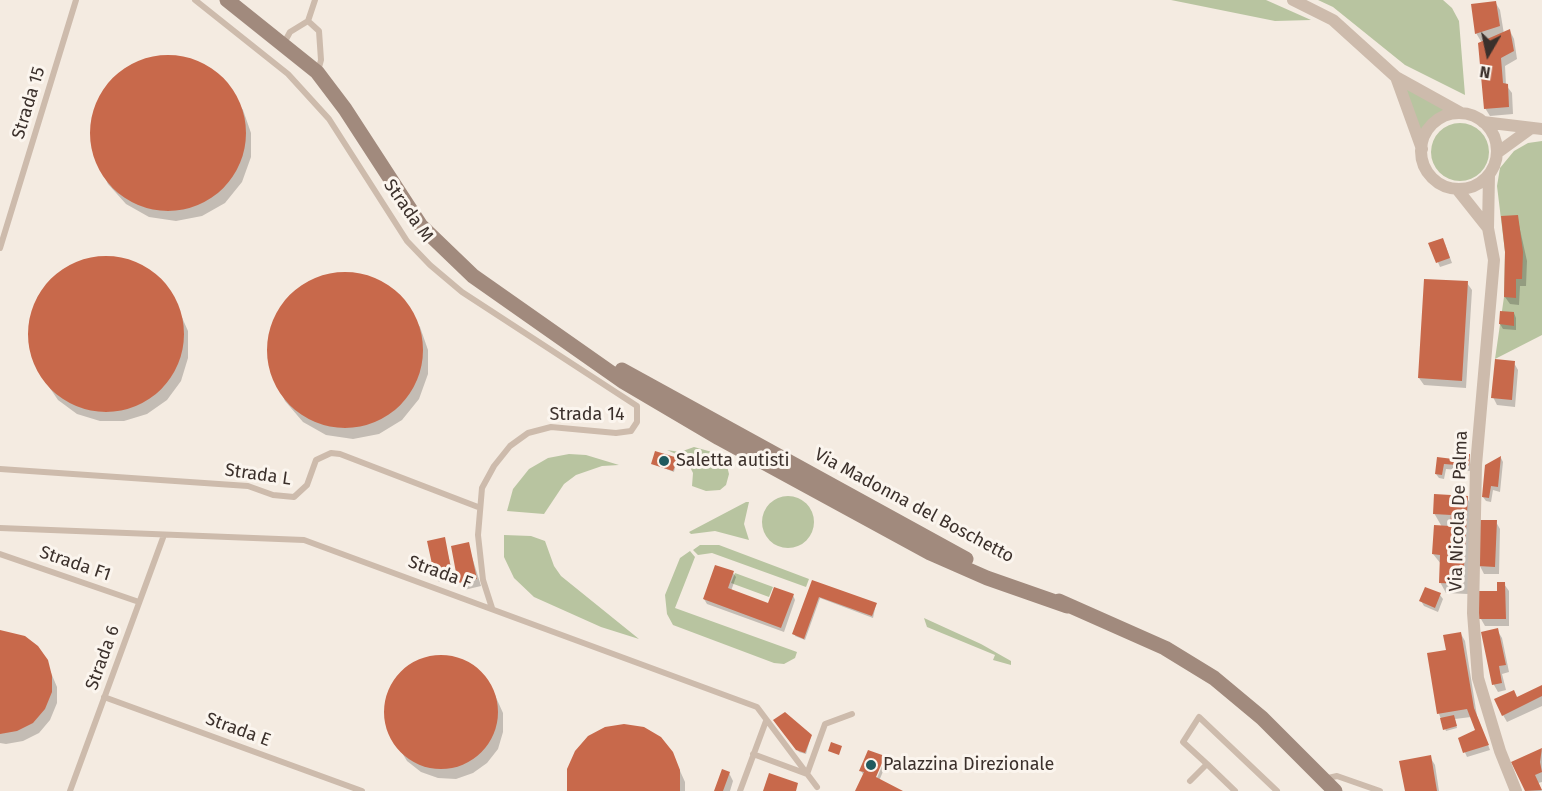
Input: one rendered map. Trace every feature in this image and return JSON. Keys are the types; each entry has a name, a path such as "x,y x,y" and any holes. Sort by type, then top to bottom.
{"main road":[{"name":"Via Madonna del Boschetto","path":"227,0 284,43 317,72 345,109 421,226 442,250 473,276 586,354 637,377 938,544 1067,606 1165,648 1204,672 1262,718 1335,791"}],"street":[{"path":"1293,0 1322,12 1396,77 1461,113 1483,122 1536,129"},
{"path":"1396,77 1428,171 1436,180 1457,189 1480,183 1489,175 1497,153 1496,141 1483,122"},
{"path":"1422,149 1424,137 1439,119 1461,113"},
{"path":"1497,153 1536,129"},
{"name":"Via Nicola De Palma","path":"1489,175 1488,228 1494,260 1476,465 1473,613 1478,678 1500,752 1516,791"},
{"name":"Via Nicola De Palma","path":"1457,189 1488,228"}],"lane":[{"name":"Strada 15","path":"0,248 76,0"},
{"name":"Strada M","path":"195,0 288,74 329,119 407,241 430,265 462,292 578,369 631,400"},
{"path":"284,43 290,32 308,21 315,0"},
{"path":"308,21 319,31 321,60 317,72"},
{"name":"Strada 14","path":"478,507 482,488 494,466 510,446 528,433 551,427 626,433 634,428 639,415 637,406 631,400"},
{"name":"Strada L","path":"0,469 248,486 273,495 294,497 307,485 316,460 331,453 340,454 478,507"},
{"path":"478,507 479,559 492,608"},
{"name":"Strada F","path":"0,528 304,540 757,707 817,787"},
{"name":"Strada 6","path":"70,791 164,535"},
{"name":"Strada F1","path":"0,554 140,602"},
{"name":"Strada E","path":"104,697 362,791"},
{"path":"753,754 807,774 825,724 852,714"},
{"path":"1235,791 1183,742 1199,717 1277,791"},
{"path":"740,791 766,721"},
{"path":"1190,781 1207,764"},
{"path":"1323,779 1337,776 1380,791"},
{"path":"333,791 336,782"}],"green space":[{"path":"1171,0 1266,0 1311,20 1275,21"},
{"path":"1318,0 1443,0 1452,8 1459,21 1465,95 1405,65 1333,7"},
{"path":"1401,83 1448,111 1428,121 1421,134"},
{"path":"1460,123 1476,128 1484,136 1489,152 1484,168 1476,176 1460,181 1444,176 1436,168 1431,152 1436,136 1444,128"},
{"path":"1542,141 1542,335 1495,359 1504,297 1505,252 1497,186 1500,168 1514,151 1528,143"},
{"path":"694,447 712,452 726,462 729,474 726,485 720,490 706,491 692,486 693,473 689,465 680,456 667,450 680,452"},
{"path":"569,454 586,455 619,465 602,466 576,475 564,484 544,514 507,511 513,489 529,469 548,458"},
{"path":"788,496 798,498 806,504 812,512 814,522 812,532 806,540 798,546 788,548 778,546 770,540 764,532 762,522 764,512 770,504 778,498"},
{"path":"749,502 744,524 749,540 715,531 691,534 689,532"},
{"path":"504,535 531,536 545,541 554,566 561,576 639,639 601,627 534,597 514,578 504,557"},
{"path":"700,545 719,545 809,579 806,587 712,553 698,555 693,550"},
{"path":"690,551 695,557 675,608 797,652 795,658 784,664 774,663 673,625 667,614 665,595 680,558"},
{"path":"735,573 773,587 769,597 731,583"},
{"path":"924,618 981,644 1011,661 1011,665 993,660 995,655 927,627"}],"building":[{"path":"1496,1 1500,26 1475,34 1471,4"},
{"path":"1510,29 1514,51 1501,58 1503,83 1508,84 1509,107 1484,109 1478,43"},
{"path":"168,55 198,61 223,78 240,103 246,133 240,163 223,188 198,205 168,211 138,205 113,188 96,163 90,133 96,103 113,78 138,61"},
{"path":"1518,215 1523,252 1522,279 1516,279 1516,298 1504,297 1505,252 1501,216"},
{"path":"1443,238 1450,258 1436,263 1428,243"},
{"path":"106,256 136,262 161,279 178,304 184,334 178,364 161,389 136,406 106,412 76,406 51,389 34,364 28,334 34,304 51,279 76,262"},
{"path":"345,272 375,278 400,295 417,320 423,350 417,380 400,405 375,422 345,428 315,422 290,405 273,380 267,350 273,320 290,295 315,278"},
{"path":"1424,279 1468,281 1462,381 1418,378"},
{"path":"1500,311 1514,312 1514,326 1499,324"},
{"path":"1495,359 1515,361 1512,400 1491,398"},
{"name":"Saletta autisti","path":"655,451 678,458 673,471 651,464"},
{"path":"1454,453 1470,454 1469,466 1444,464 1442,475 1435,474 1437,457 1453,459"},
{"path":"1501,456 1498,487 1491,486 1489,498 1482,497 1485,465"},
{"path":"1434,494 1468,496 1463,584 1439,583 1440,555 1432,554 1434,525 1450,526 1451,515 1433,514"},
{"path":"1480,520 1497,520 1495,567 1478,566"},
{"path":"445,537 452,574 435,578 427,541"},
{"path":"469,542 477,579 458,583 451,546"},
{"path":"715,565 734,571 728,588 768,603 774,587 794,594 781,628 703,599"},
{"path":"812,580 877,603 872,616 819,597 804,639 792,634"},
{"path":"1497,582 1505,582 1506,619 1479,619 1479,591 1497,591"},
{"path":"1425,587 1441,593 1435,608 1419,601"},
{"path":"1498,628 1506,665 1499,666 1502,683 1492,685 1481,632"},
{"path":"0,630 25,636 38,646 48,660 52,676 52,692 45,709 33,723 17,731 0,734"},
{"path":"1461,632 1474,708 1489,745 1463,753 1458,738 1475,730 1467,709 1437,714 1427,653 1446,650 1443,635"},
{"path":"441,655 463,659 481,672 494,690 498,712 494,734 481,752 463,765 441,769 419,765 401,752 388,734 384,712 388,690 401,672 419,659"},
{"path":"1542,685 1542,696 1502,716 1494,699 1514,690 1517,697"},
{"path":"785,712 812,735 805,753 796,750 773,720"},
{"path":"1454,715 1457,726 1443,730 1440,718"},
{"path":"624,724 644,727 661,737 673,752 680,770 680,791 567,791 567,769 575,751 588,736 605,727"},
{"path":"831,742 842,746 839,755 828,751"},
{"path":"1542,748 1540,762 1542,772 1535,775 1542,790 1525,791 1511,762"},
{"name":"Palazzina Direzionale","path":"868,750 885,756 876,777 903,791 855,791 864,772 859,771"},
{"path":"1431,755 1437,791 1405,791 1399,761"},
{"path":"722,769 730,772 723,791 714,791"},
{"path":"769,773 798,783 796,791 763,791"}],"place":[{"name":"Saletta autisti","path":"664,461"},
{"name":"Palazzina Direzionale","path":"871,765"}]}
